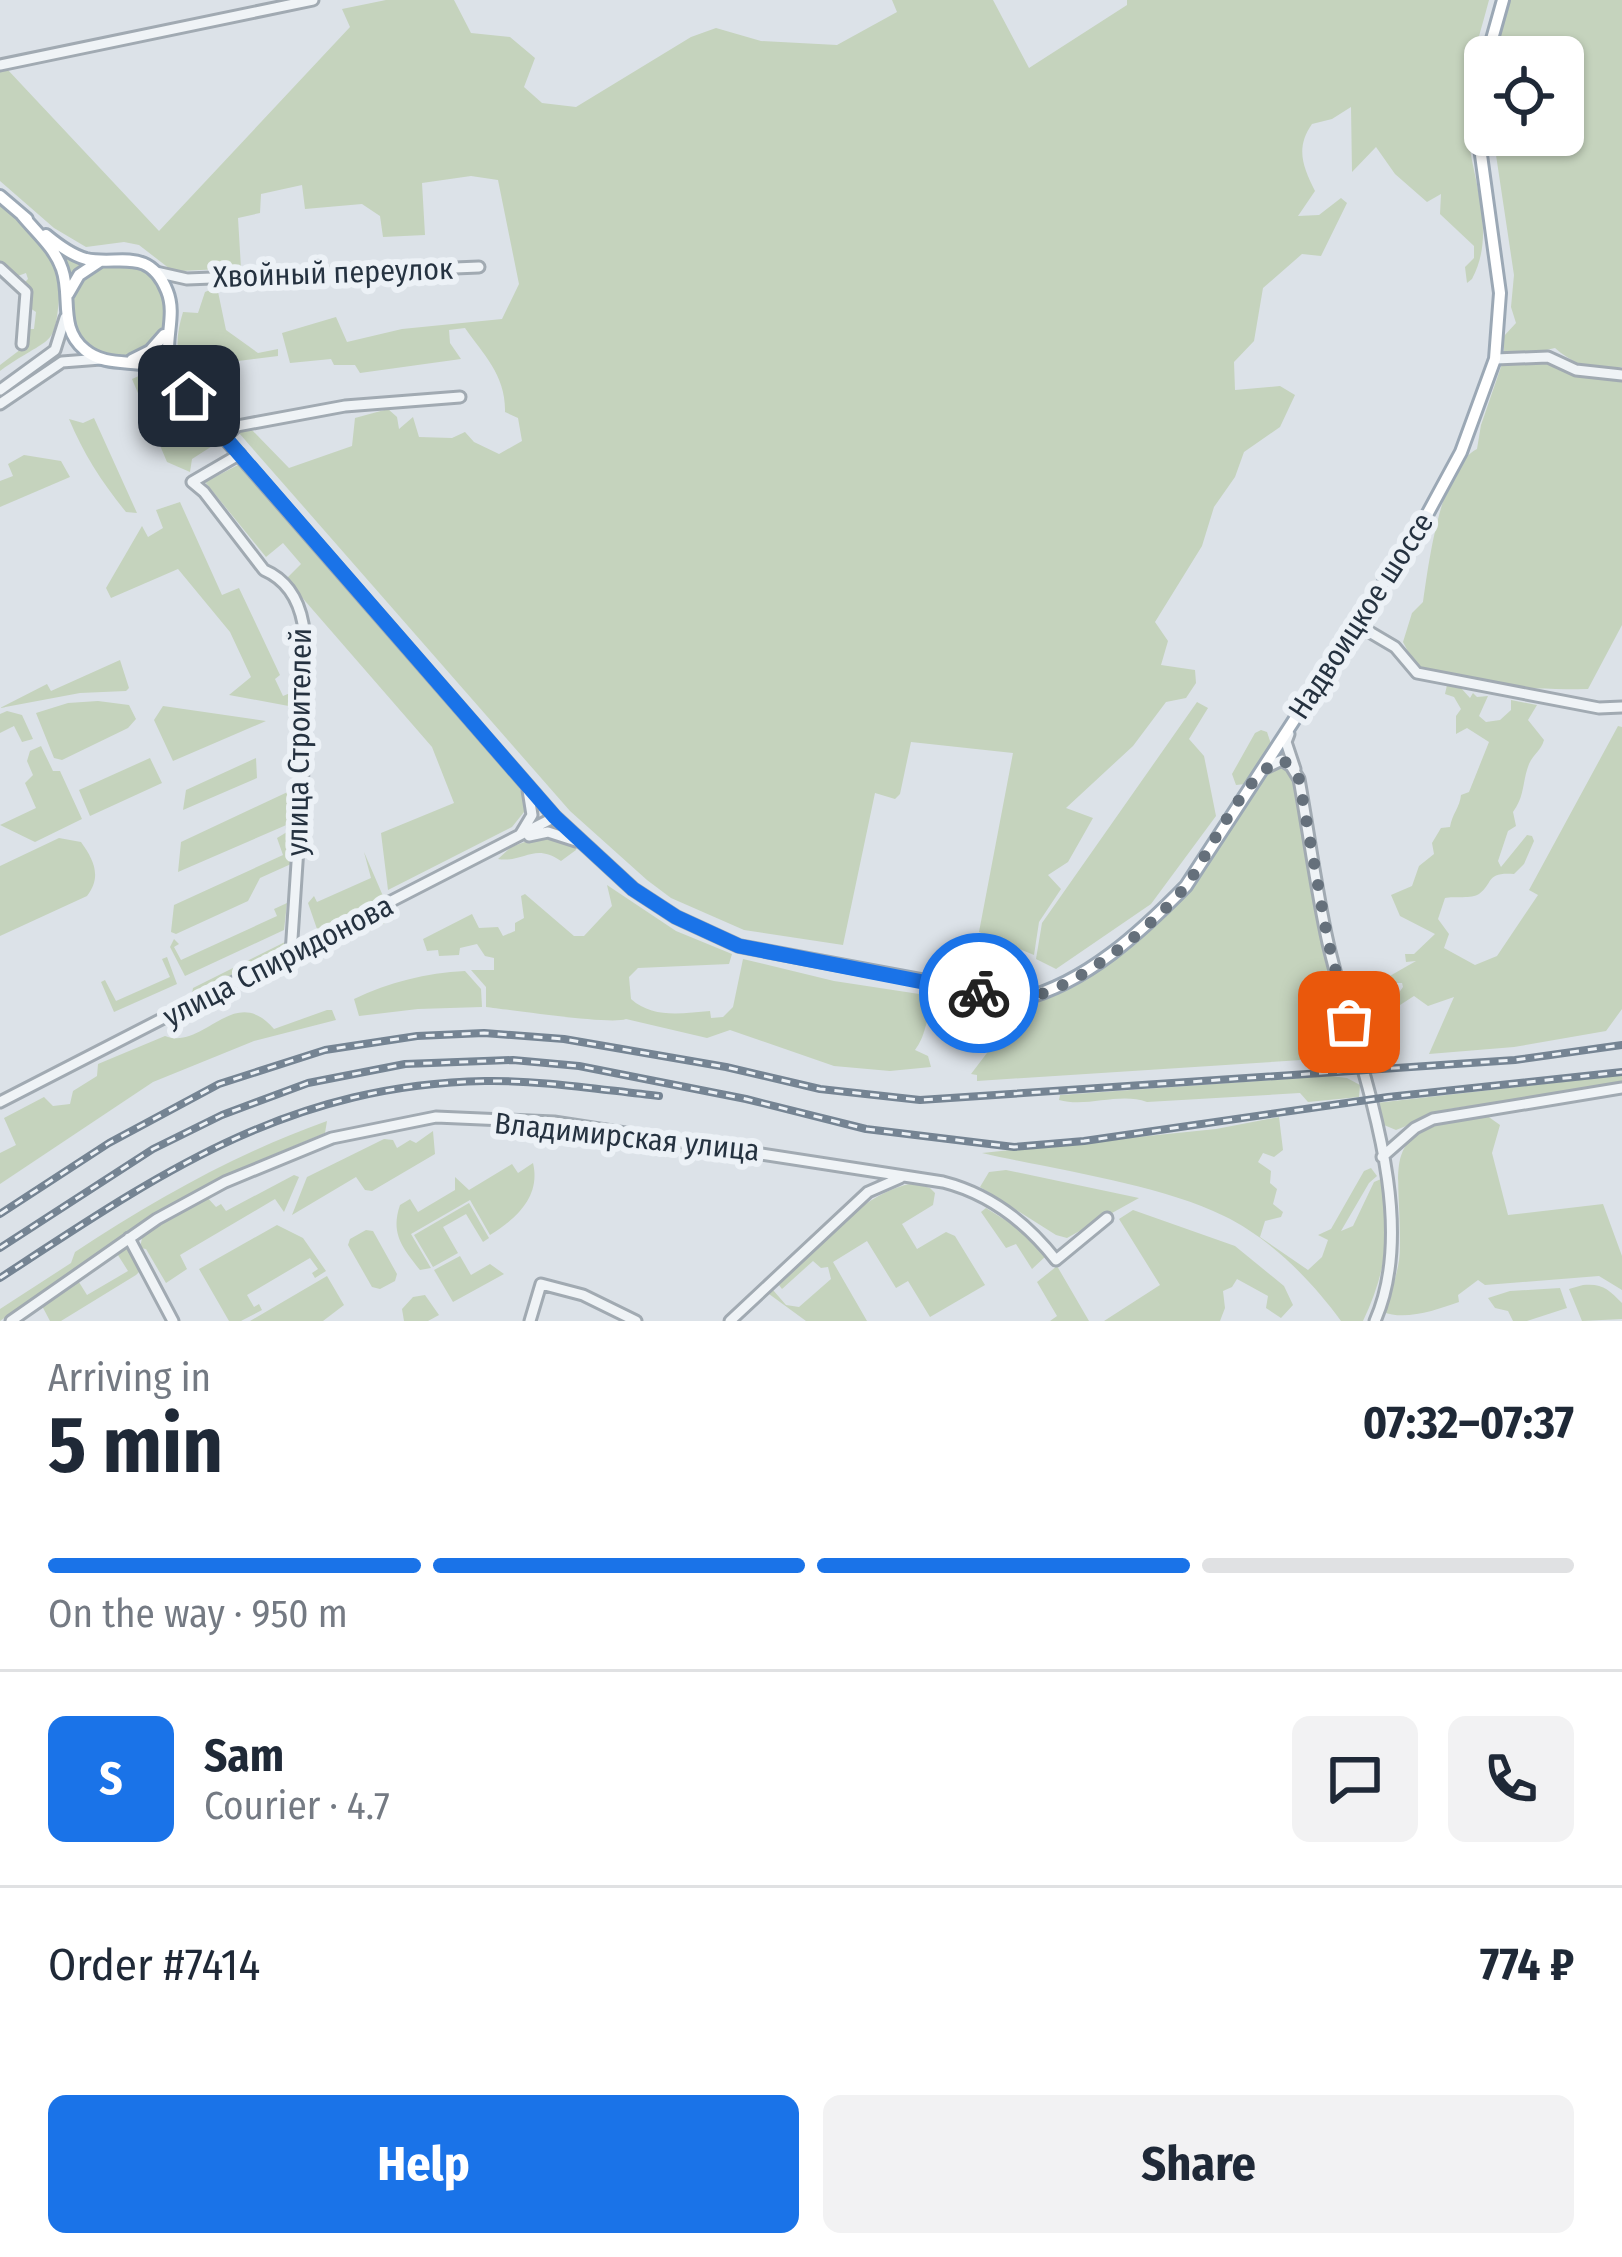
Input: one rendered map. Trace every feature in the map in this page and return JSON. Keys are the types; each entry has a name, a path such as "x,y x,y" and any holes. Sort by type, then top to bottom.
{"main road":[{"name":"Надвоицкое шоссе","path":"1493,36 1503,0"},
{"name":"Надвоицкое шоссе","path":"189,396 576,841 633,889 676,917 739,946 1022,998 1044,993 1091,967 1149,924 1186,886 1422,524 1461,452 1496,359 1500,293 1481,156"},
{"path":"0,196 64,249 90,260 125,258 153,271 164,284 170,308 165,346 169,364 189,396"},
{"path":"22,215 61,266 73,336 85,350 102,359 161,368 189,396"},
{"path":"66,304 79,275 105,259"},
{"path":"121,362 150,351 168,327"}],"street":[{"path":"0,65 313,0"},
{"name":"Хвойный переулок","path":"153,271 187,279 479,267"},
{"path":"0,268 26,292 22,344"},
{"name":"Хвойный переулок","path":"170,308 175,291 187,279"},
{"path":"0,390 55,350 64,331 66,304"},
{"path":"1496,359 1548,357 1576,370 1622,375"},
{"path":"0,404 62,362 102,359"},
{"path":"225,437 237,426 345,406 460,397"},
{"name":"улица Строителей","path":"240,454 192,482 264,570 276,575 306,625 302,720 306,726 291,954"},
{"path":"1356,625 1389,643 1412,669 1427,676 1599,708 1622,707"},
{"path":"1297,716 1286,742 1299,779 1328,941 1395,1225 1392,1274 1376,1321"},
{"path":"1261,772 1282,760 1299,779"},
{"path":"512,842 532,814 531,795 519,776"},
{"name":"улица Спиридонова","path":"0,1102 555,817"},
{"path":"512,842 548,832 576,841"},
{"path":"1382,1157 1433,1119 1622,1088"},
{"name":"Владимирская улица","path":"11,1321 194,1198 332,1138 436,1117 554,1122 943,1182 984,1198 1025,1226 1056,1260 1107,1218"},
{"path":"862,1169 868,1192"},
{"path":"730,1321 868,1192 900,1178"},
{"path":"129,1238 173,1321"},
{"path":"530,1321 541,1284 583,1295 635,1321"}],"green space":[{"path":"386,0 454,0 471,33 510,37 535,58 524,87 542,103 576,107 691,37 716,28 761,41 837,45 897,12 892,0 993,0 1029,68 1127,5 1127,0 1489,0 1479,36 1464,36 1464,156 1472,156 1483,239 1480,259 1467,283 1465,267 1474,258 1474,246 1440,214 1441,194 1427,202 1395,174 1376,147 1352,172 1351,107 1312,124 1307,133 1303,158 1315,191 1298,216 1319,215 1341,198 1347,203 1321,256 1302,254 1263,288 1254,341 1234,362 1235,390 1280,386 1295,395 1280,427 1244,452 1235,477 1214,507 1202,546 1155,622 1168,641 1161,665 1195,670 1196,683 1186,698 1166,702 1133,746 1066,808 1093,818 1068,862 1048,875 1061,889 1039,922 1034,955 979,932 1013,753 911,742 900,794 895,799 875,793 843,945 744,930 671,898 570,811 239,433 251,429 289,468 352,446 355,418 388,409 397,417 399,429 413,417 419,437 452,438 465,432 499,454 522,441 518,418 505,412 498,377 465,328 449,330 450,343 461,359 360,373 355,365 334,365 331,359 290,363 282,333 336,317 347,342 402,329 502,319 519,284 498,180 471,176 422,183 425,235 383,237 380,216 362,204 305,209 302,185 261,194 260,213 238,218 241,268 181,271 170,269 139,245 86,247 54,228 0,181 0,72 7,69 159,231 350,27 342,9"},
{"path":"1509,0 1622,0 1622,367 1586,366 1555,348 1525,355 1504,353 1504,336 1516,323 1511,307 1514,275 1496,156 1584,156 1584,36 1499,36"},
{"path":"0,201 26,225 91,263 68,289 61,278 50,338 0,371 0,365 25,346 36,312 30,308 30,291 23,284 26,273 15,277 0,263"},
{"path":"118,261 152,275 166,309 152,343 118,357 84,343 70,309 84,275"},
{"path":"217,287 226,330 258,353 278,349 278,356 198,366 196,382 180,359 180,322 183,312 198,313 205,292"},
{"path":"1533,359 1568,372 1622,378 1622,625 1588,689 1522,688 1458,679 1415,665 1403,642 1412,613 1423,602 1445,495 1464,459 1477,449 1503,361 1526,364"},
{"path":"141,375 182,397 220,441 192,459 190,472 167,462 132,379"},
{"path":"94,418 137,513 126,512 109,490 69,419 83,423"},
{"path":"24,455 61,461 70,477 0,507 0,481 13,476 8,464"},
{"path":"238,465 514,776 528,807 512,827 388,890 381,833 454,803 432,747 286,579 301,564 283,543 266,557 205,482"},
{"path":"180,502 222,595 239,588 280,675 275,679 283,696 295,691 294,707 229,695 251,677 230,632 178,569 111,598 106,588 142,526 148,537 163,528 156,510"},
{"path":"120,660 126,691 80,693 0,708 47,684 51,691"},
{"path":"1447,685 1461,688 1470,698 1473,693 1488,696 1479,716 1486,722 1500,720 1511,710 1511,700 1537,705 1528,720 1544,740 1529,764 1513,812 1516,826 1508,831 1498,861 1501,867 1527,835 1534,841 1524,864 1514,874 1494,877 1476,896 1445,898 1438,919 1449,934 1444,948 1475,965 1497,956 1538,895 1529,890 1618,726 1622,727 1622,1009 1606,1031 1514,1047 1429,1054 1454,997 1428,1006 1414,996 1400,1005 1386,1004 1387,995 1398,994 1403,987 1388,977 1416,961 1406,962 1405,954 1414,954 1435,934 1400,916 1391,895 1412,886 1419,866 1434,854 1432,843 1441,828 1450,827 1489,742 1467,728 1456,734 1461,709 1454,697 1445,694"},
{"path":"1197,702 1208,708 1189,739 1204,756 1216,816 1151,904 1056,969 1036,959 1042,923"},
{"path":"68,703 129,705 136,719 128,728 62,760 54,758 36,713"},
{"path":"163,706 266,721 173,761 154,720"},
{"path":"0,714 22,715 33,739 22,742 14,726 0,733"},
{"path":"1261,730 1267,732 1271,744 1245,784 1236,785 1232,774"},
{"path":"41,746 53,771 60,771 82,819 35,842 0,825 36,808 25,783 33,775 27,761 30,751"},
{"path":"150,758 162,783 90,816 79,790"},
{"path":"256,758 257,778 183,810 186,790"},
{"path":"1273,768 1284,768 1293,782 1349,1057 977,1081 977,1075 971,1074 1012,1020 1142,934 1183,898"},
{"path":"294,789 291,823 178,872 181,842"},
{"path":"292,829 291,864 260,878 248,901 176,934 171,932 174,905 283,855 277,838"},
{"path":"544,835 575,845 576,850 561,861 543,853 498,859 511,847"},
{"path":"59,838 81,842 86,849 93,862 92,889 87,896 0,936 0,866"},
{"path":"364,852 383,896 317,929 308,903 314,896 317,902 371,878"},
{"path":"607,885 676,931 732,954 729,964 638,968 629,977 631,999 640,1005 669,1013 710,1011 711,1018 723,1017 733,1007 743,959 834,981 952,999 955,1005 930,1016 915,1050 928,1056 931,1067 890,1071 834,1066 730,1030 707,1038 626,1019 582,1019 486,1007 486,987 471,970 494,970 494,958 485,956 477,944 460,948 459,955 439,956 438,950 427,951 423,939 472,914 479,928 498,927 503,936 515,931 515,923 524,918 521,896 525,894 574,936 584,936 612,906"},
{"path":"287,903 284,930 185,976 170,947 174,939 181,960 277,916 274,909"},
{"path":"383,917 391,920 322,954 321,945"},
{"path":"976,939 1015,953 1035,971 1033,979 1016,983 969,974"},
{"path":"287,941 276,953 192,994 193,988"},
{"path":"167,957 177,984 114,1012 101,982 105,980 116,1001 170,977 162,959"},
{"path":"465,971 481,989 482,1007 359,1016 354,999 367,993 408,979"},
{"path":"332,1010 336,1020 254,1041 153,1082 0,1184 0,1153 16,1145 4,1118 44,1097 53,1106 70,1104 73,1091 97,1076 98,1064 165,1036 193,1035 232,1015 259,1016 274,1029"},
{"path":"1622,1075 1622,1084 1449,1109 1396,1130 1384,1125 1376,1103"},
{"path":"1330,1076 1360,1085 1359,1097 1308,1102 1300,1093 1147,1102 1059,1100 1060,1095"},
{"path":"1486,1115 1500,1125 1492,1153 1508,1215 1603,1204 1622,1256 1622,1290 1599,1276 1485,1285 1478,1280 1458,1295 1459,1302 1411,1315 1383,1312 1400,1256 1402,1153 1426,1129"},
{"path":"1279,1117 1283,1150 1274,1157 1263,1153 1258,1162 1271,1171 1270,1183 1277,1189 1273,1204 1283,1212 1265,1221 1260,1237 1308,1270 1322,1257 1328,1240 1318,1235 1331,1229 1364,1171 1371,1168 1377,1176 1341,1231 1353,1226 1374,1182 1381,1179 1384,1186 1384,1255 1363,1321 1341,1321 1289,1262 1224,1216 1138,1186 982,1153 1216,1129"},
{"path":"327,1121 325,1133 237,1170 149,1219 0,1321 0,1309 71,1263 75,1252 136,1214 228,1163"},
{"path":"433,1131 435,1154 372,1191 365,1190 356,1177 292,1215 307,1177 384,1139 393,1140 397,1148"},
{"path":"533,1163 530,1197 509,1222 490,1235 470,1200 411,1234 431,1268 420,1270 397,1233 400,1205 410,1199 418,1212 455,1190 455,1177 469,1190 512,1164 518,1173"},
{"path":"1006,1170 1139,1198 1067,1238 980,1187 989,1172"},
{"path":"294,1175 299,1177 284,1212 275,1199 180,1255 187,1269 166,1283 146,1249 140,1248 143,1233 206,1196 226,1211"},
{"path":"914,1183 935,1193 933,1205 902,1224 917,1249 946,1232 955,1236 985,1285 930,1317 908,1281 896,1288 867,1241 833,1262 867,1321 806,1321 769,1294 773,1290 786,1305 799,1307 831,1279 828,1267 813,1261 782,1289 779,1285 857,1210"},
{"path":"469,1203 489,1238 483,1242 466,1214 443,1227 458,1253 433,1267 414,1235"},
{"path":"986,1208 1031,1236 1046,1256 1032,1269 1016,1244 1006,1248 981,1212"},
{"path":"1133,1210 1235,1246 1284,1286 1293,1305 1281,1318 1266,1308 1268,1296 1237,1279 1223,1291 1225,1308 1220,1321 1104,1321 1160,1285 1119,1219"},
{"path":"277,1225 303,1238 326,1271 315,1278 312,1273 318,1269 310,1258 247,1295 262,1310 241,1321 229,1321 199,1269"},
{"path":"366,1230 373,1231 397,1274 395,1281 380,1289 372,1287 348,1245"},
{"path":"128,1247 141,1270 136,1275 61,1321 50,1321 41,1304 77,1279 87,1295 128,1271 116,1252"},
{"path":"460,1256 471,1275 490,1264 504,1274 453,1302 434,1270"},
{"path":"1057,1266 1089,1321 1050,1321 1057,1316 1037,1282"},
{"path":"327,1276 344,1305 323,1321 250,1321"},
{"path":"1601,1286 1613,1294 1622,1303 1622,1319 1582,1321 1569,1289"},
{"path":"1560,1288 1567,1308 1527,1321 1513,1321 1508,1311 1495,1308 1488,1298 1510,1291"},
{"path":"425,1295 439,1315 428,1321 404,1321 402,1309 413,1297"}],"railway":[{"path":"0,1214 109,1143 219,1084 325,1050 417,1036 484,1033 564,1039 820,1089 920,1100 1515,1060 1622,1045"},
{"path":"0,1248 153,1149 222,1115 308,1083 405,1064 513,1060 579,1066 866,1129 1014,1147 1388,1097 1622,1072"},
{"path":"0,1278 171,1171 286,1118 348,1099 414,1086 485,1081 659,1096"}],"way so far":[{"path":"979,993 1022,998 1044,993 1091,967 1149,924 1186,886 1261,772 1282,760 1299,779 1328,941 1349,1022"}],"route":[{"path":"189,396 576,841 633,889 676,917 739,946 979,993"}]}
